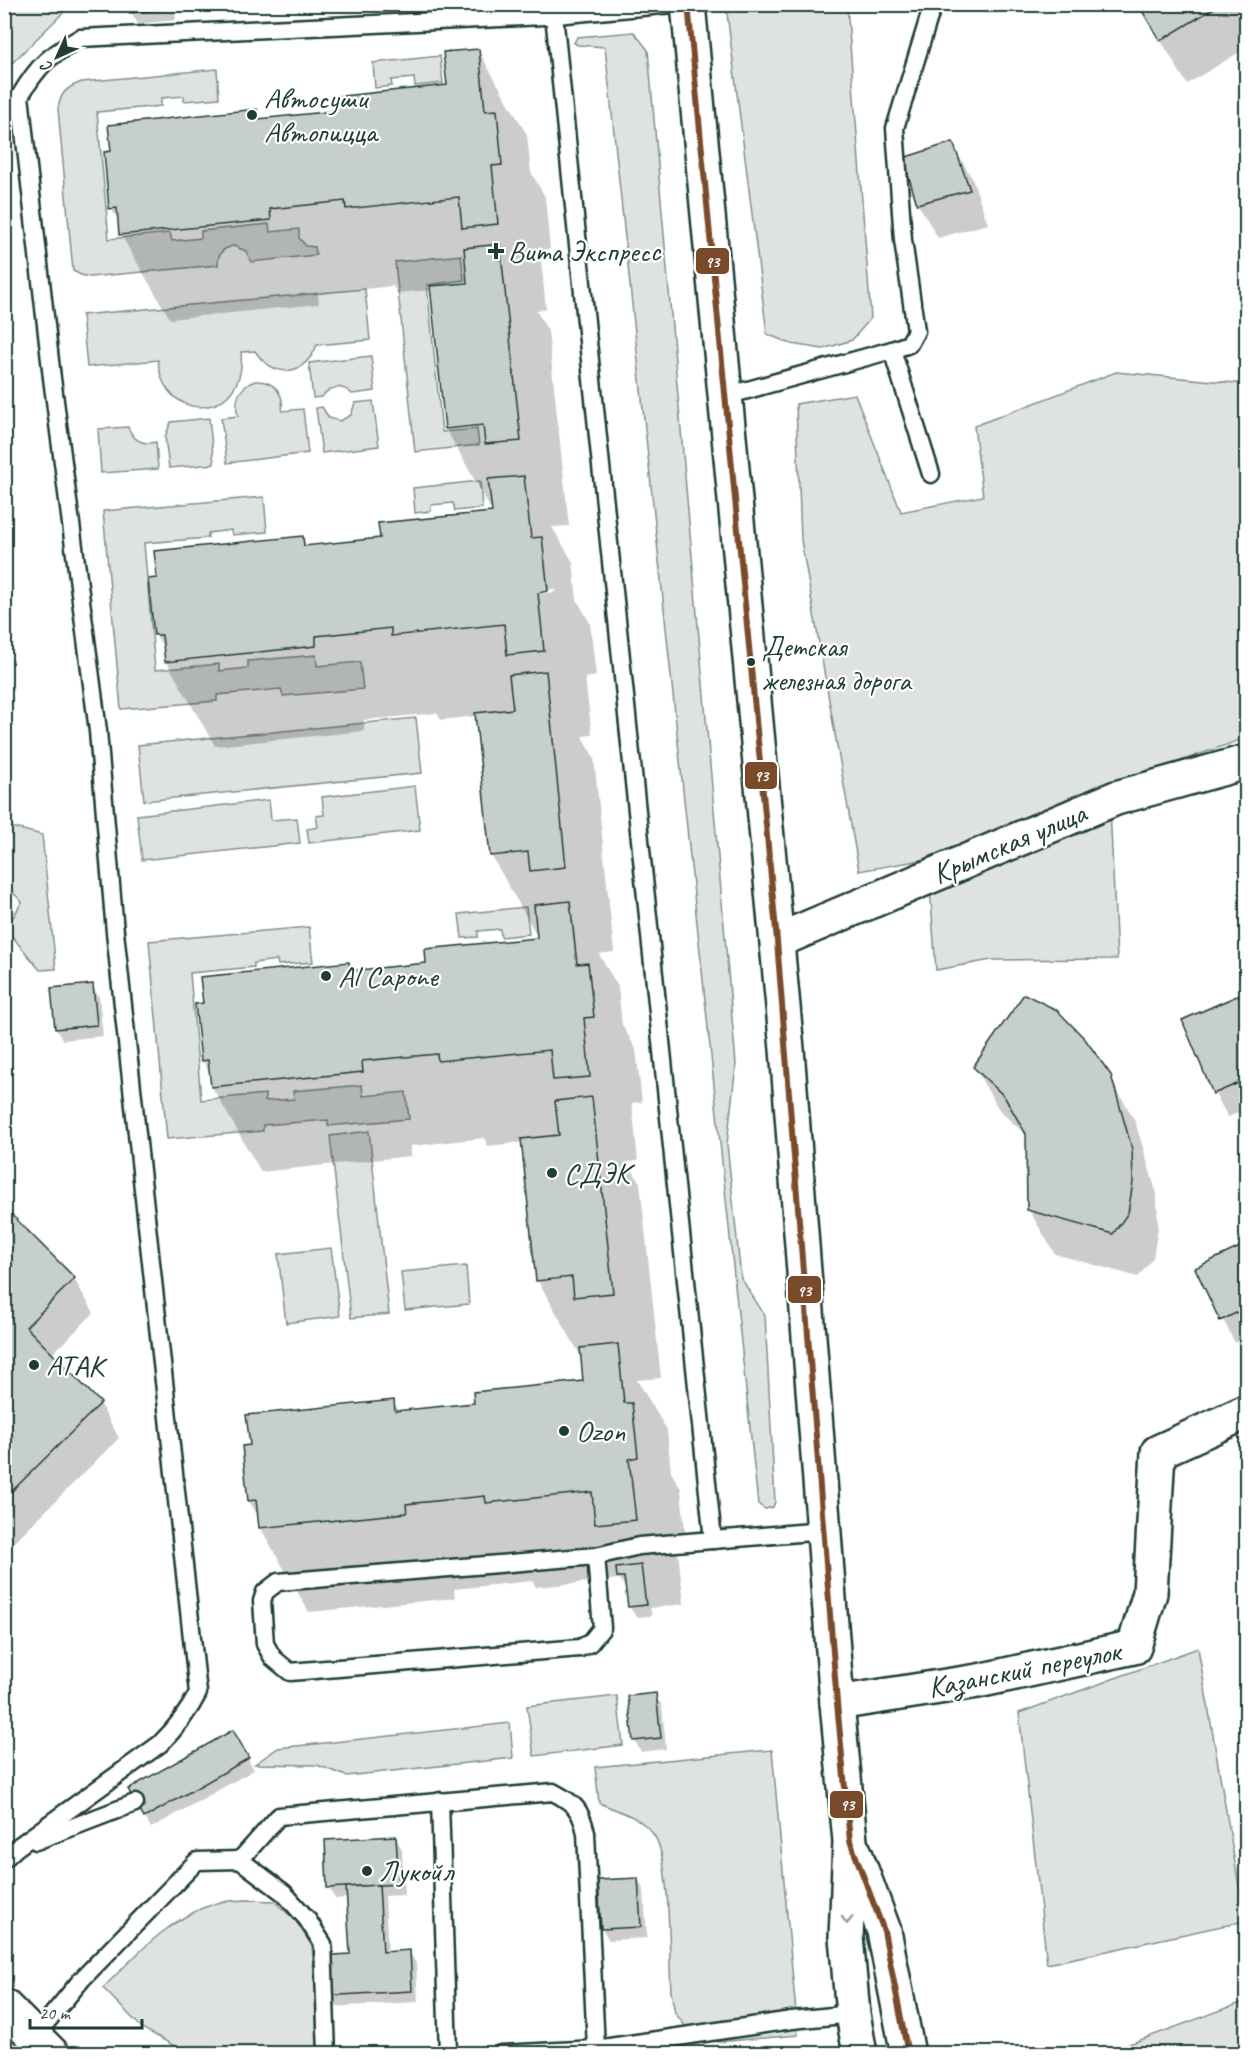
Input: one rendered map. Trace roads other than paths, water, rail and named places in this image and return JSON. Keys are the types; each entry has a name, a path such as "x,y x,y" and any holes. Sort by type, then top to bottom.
{"main road":[{"path":"688,4 777,941 837,1703 850,1841 846,1937 853,2014 860,2054"},
{"name":"Крымская улица","path":"777,941 1116,798 1246,762"},
{"name":"Казанский переулок","path":"837,1703 978,1681 1134,1647 1150,1593 1158,1452 1246,1412"},
{"path":"850,1841 884,1931 908,2054"},
{"path":"4,2006 37,2048"}],"lane":[{"path":"10,1854 160,1744 188,1712 198,1693 117,943 98,731 53,388 20,96 50,56 80,38 554,15 673,4"},
{"path":"726,396 892,350 909,344 916,331 903,240 895,128 933,4"},
{"path":"554,15 713,1540"},
{"path":"892,350 931,474"},
{"path":"596,1556 602,1628 590,1643 579,1648 290,1672 273,1658 265,1644 262,1601 265,1592 278,1582 596,1556 639,1546 824,1532"},
{"path":"240,1860 279,1816 553,1792 575,1805 583,1818 586,1833 596,2049"},
{"path":"440,1801 448,2054"},
{"path":"10,1854 135,1803"},
{"path":"37,2048 82,1979 197,1861 240,1860 284,1893 307,1919 323,1944 327,2054"},
{"path":"501,2054 596,2049 792,2020 853,2014"}],"place":[{"name":"Автосуши Автопицца","path":"252,115"},
{"name":"Вита Экспресс","path":"496,251"},
{"name":"Детская железная дорога","path":"751,662"},
{"name":"Al Capone","path":"326,976"},
{"name":"СДЭК","path":"552,1173"},
{"name":"АТАК","path":"34,1365"},
{"name":"Ozon","path":"564,1431"},
{"name":"Лукойл","path":"367,1871"}]}
